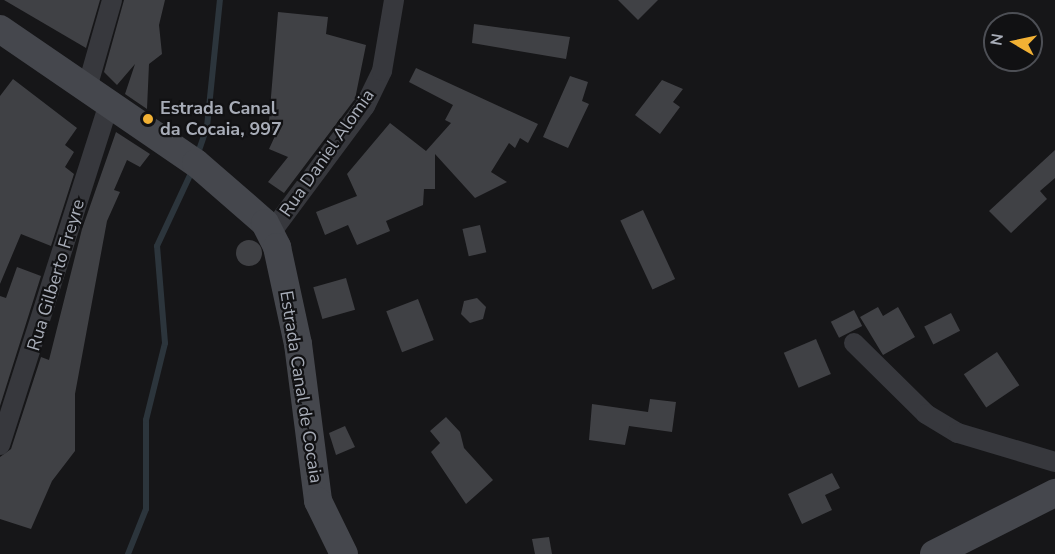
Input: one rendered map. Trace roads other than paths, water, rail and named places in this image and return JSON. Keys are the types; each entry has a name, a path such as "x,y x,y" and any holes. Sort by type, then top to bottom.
{"main road":[{"name":"Estrada Canal de Cocaia","path":"0,29 154,134 234,194 270,234 298,344 318,501 344,554"},
{"path":"934,554 1055,493"}],"street":[{"name":"Rua Gilberto Freyre","path":"0,445 98,96 112,0"},
{"name":"Rua Daniel Alomia","path":"270,234 365,106 382,71 394,0"},
{"path":"854,343 926,414 958,433 1055,462"}],"waterway":[{"path":"197,156 207,127 220,0"},
{"path":"128,554 146,509 146,420 165,343 157,246 192,171"}],"place":[{"name":"Estrada Canal da Cocaia, 997","path":"148,119"}]}
